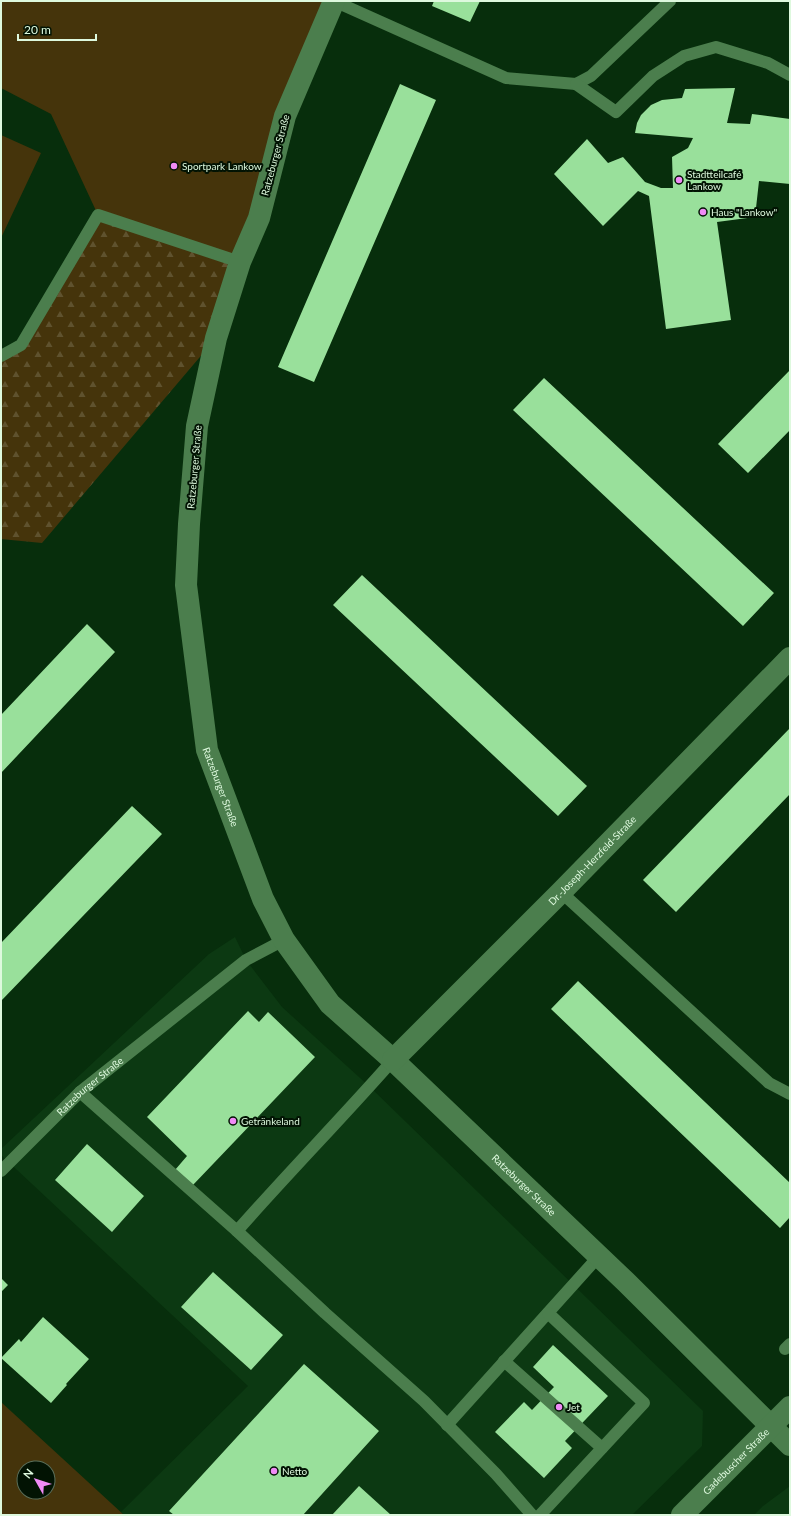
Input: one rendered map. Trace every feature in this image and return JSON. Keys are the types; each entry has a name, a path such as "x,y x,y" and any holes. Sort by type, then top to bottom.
{"street":[{"name":"Ratzeburger Straße","path":"334,1 285,116 259,218 240,262 216,338 197,426 189,524 186,585 207,750 264,899 284,940 330,1004 393,1060 599,1256 790,1445"},
{"name":"Dr.-Joseph-Herzfeld-Straße","path":"393,1060 561,892 790,658"},
{"name":"Gadebuscher Straße","path":"682,1515 790,1407"}],"lane":[{"path":"334,1 506,78 576,84 616,112 653,76 671,64 684,56 716,47 768,63 790,75"},
{"path":"576,84 591,76 670,1"},
{"path":"1,356 20,345 98,215 240,262"},
{"path":"561,892 769,1084 790,1094"},
{"name":"Ratzeburger Straße","path":"1,1171 80,1092 246,960 284,940"},
{"path":"237,1231 281,1181 329,1132 393,1060"},
{"path":"80,1092 237,1231 424,1402 496,1474 532,1515"},
{"path":"447,1425 599,1256"},
{"path":"540,1515 644,1402 548,1313"},
{"path":"504,1361 602,1448"}],"shaded area":[{"path":"235,937 246,960 282,1007 370,1087 703,1411 702,1446 632,1515 124,1515 121,1512 248,1386 1,1155 1,1149 209,954"},
{"path":"790,1486 790,1515 754,1515 763,1506"}],"green space":[{"name":"Sportpark Lankow","path":"1,1 334,1 240,262 98,215 51,114 1,88"},
{"path":"334,1 216,338 42,543 1,539 1,356 21,345 98,215"},
{"path":"1,135 41,153 1,238"},
{"path":"1,1402 124,1515 1,1515"}],"building":[{"path":"434,1 480,1 470,22 432,6"},
{"path":"400,84 436,100 314,382 278,367"},
{"name":"Haus \"Lankow\"","path":"735,88 727,123 750,124 752,114 790,119 790,184 759,181 755,217 717,222 731,320 666,329 649,196 638,191 603,226 554,174 587,139 608,163 623,157 645,182 661,188 673,188 672,157 688,148 693,138 635,133 637,123 641,115 651,105 662,100 682,98 685,89"},
{"path":"790,370 790,430 748,473 718,444"},
{"path":"544,378 774,593 743,626 513,410"},
{"path":"362,575 587,786 558,816 333,605"},
{"path":"87,624 115,652 1,773 1,715"},
{"path":"790,728 790,794 676,912 643,880"},
{"path":"132,806 162,834 1,1001 1,943"},
{"path":"578,981 790,1183 790,1217 780,1228 551,1009"},
{"path":"248,1011 259,1022 268,1012 315,1057 192,1186 175,1170 187,1156 147,1117"},
{"path":"87,1144 144,1196 112,1232 55,1180"},
{"path":"213,1272 283,1335 251,1370 181,1307"},
{"path":"1,1278 8,1285 1,1292"},
{"path":"43,1317 89,1359 51,1403 1,1358 19,1339 21,1342"},
{"path":"553,1345 608,1396 565,1441 572,1448 544,1478 495,1432 524,1402 532,1410 554,1387 533,1367"},
{"name":"Netto","path":"304,1364 379,1431 303,1515 174,1515 169,1511"},
{"path":"359,1486 391,1515 332,1515"}],"place":[{"name":"Sportpark Lankow","path":"174,166"},
{"name":"Stadtteilcafé Lankow","path":"679,180"},
{"name":"Haus \"Lankow\"","path":"703,212"},
{"name":"Getränkeland","path":"233,1121"},
{"name":"Jet","path":"559,1407"},
{"name":"Netto","path":"274,1471"}]}
